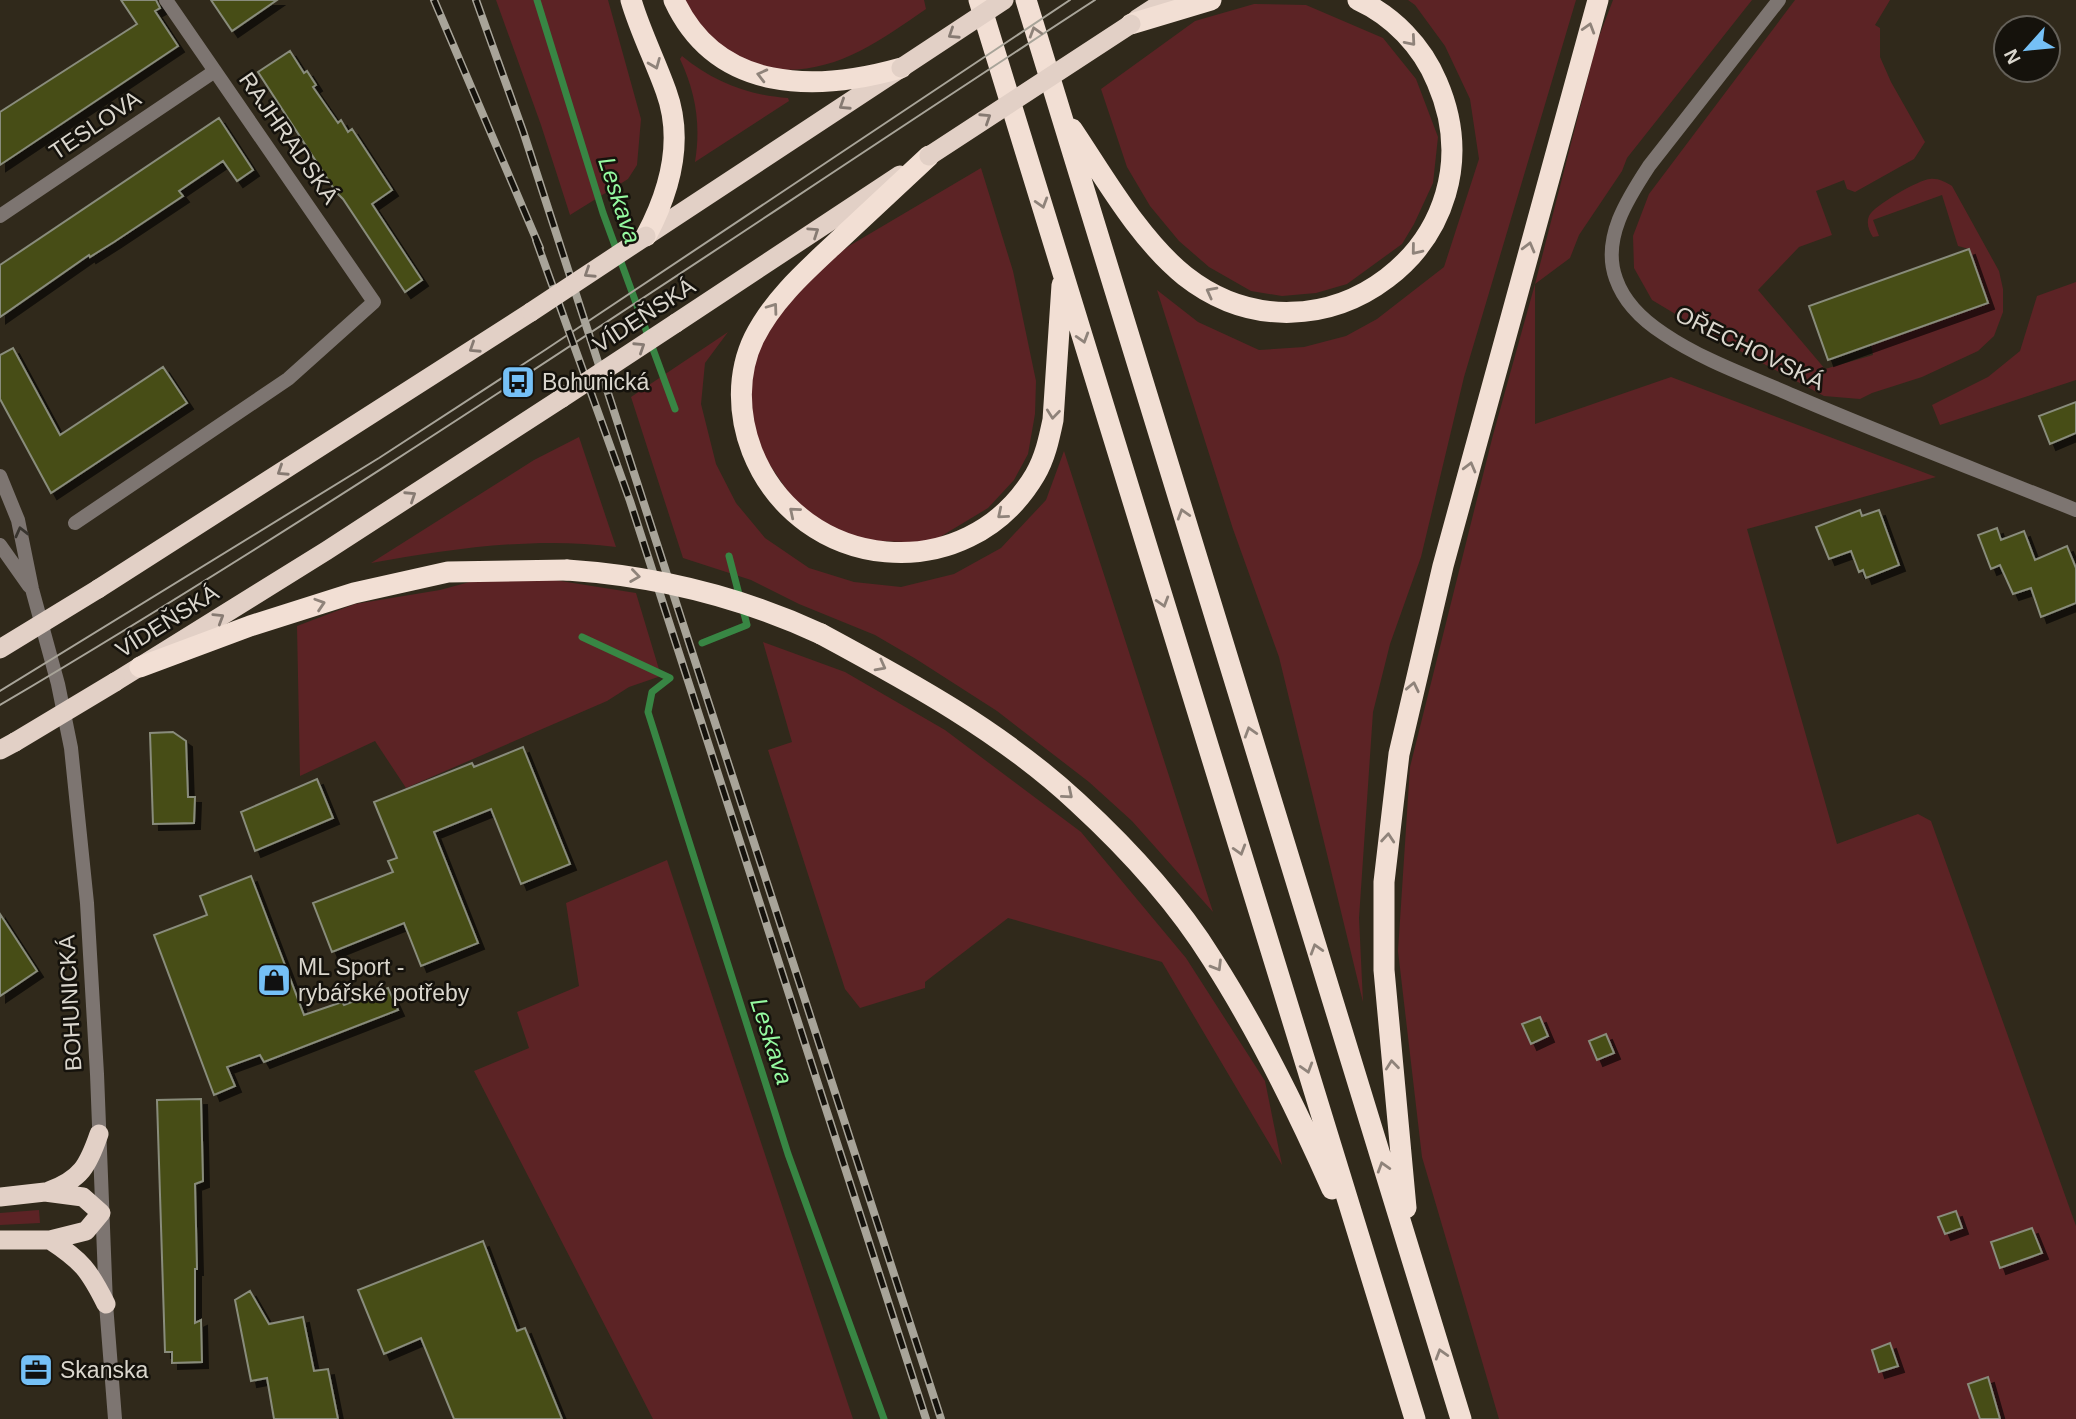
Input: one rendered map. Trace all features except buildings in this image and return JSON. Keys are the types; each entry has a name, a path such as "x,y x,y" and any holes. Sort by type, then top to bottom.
{"highway":[{"path":"631,0 667,92 675,129 671,170 665,193 646,236"},
{"path":"674,0 705,46 738,69 766,77 821,82 848,80 901,68"},
{"path":"979,0 1415,1419"},
{"path":"0,649 531,312 1004,0"},
{"path":"1026,0 1461,1419"},
{"name":"VÍDEŇSKÁ","path":"7,746 326,551 1166,0"},
{"path":"1130,24 1211,0"},
{"path":"1059,111 1144,234 1167,260 1208,292 1228,300 1272,310 1317,309 1340,303 1383,282 1418,249 1441,208 1452,161 1448,114 1429,65 1399,28 1383,14 1358,0"},
{"path":"1410,1255 1384,970 1384,882 1399,754 1443,566 1598,0"},
{"path":"929,156 801,275 779,299 754,339 741,393 746,437 771,488 788,508 834,539 862,549 888,553 915,553 944,547 982,529 997,518 1018,499 1034,477 1048,442 1053,420 1063,272"},
{"path":"140,667 250,626 354,593 447,572 567,570 642,577 703,590 763,609 821,634 943,702 1035,767 1076,801 1152,880 1211,957 1242,1009 1297,1111 1369,1270"},
{"path":"0,1197 45,1192 69,1184 91,1156 99,1134"},
{"path":"0,1240 50,1240 86,1231 101,1213 83,1198 45,1192"},
{"path":"50,1240 72,1254 90,1274 106,1304"}],"street":[{"name":"RAJHRADSKÁ","path":"75,523 288,379 374,302 166,0"},
{"name":"OŘECHOVSKÁ","path":"1779,0 1630,193 1620,215 1612,254 1613,271 1620,289 1644,318 1665,335 1702,355 1830,411 2076,510"},
{"name":"TESLOVA","path":"0,216 215,71"},
{"name":"BOHUNICKÁ","path":"0,477 18,520 32,590 58,684 71,748 87,903 101,1213 115,1419"},
{"name":"BOHUNICKÁ","path":"0,545 32,590"}],"shaded area":[{"path":"496,0 608,0 641,119 637,165 628,179 570,215 541,125"},
{"path":"679,0 924,0 926,9 870,46 851,55 810,68 788,70 752,66 730,57 709,39"},
{"path":"1408,0 1576,0 1464,377 1421,557 1390,644 1373,712 1359,918 1363,1002 1279,657 1233,529 1157,290 1198,322 1259,350 1304,347 1346,336 1377,319 1444,267 1479,159 1470,99 1445,46 1415,5"},
{"path":"1613,0 1752,0 1627,158 1622,171 1579,235 1570,258 1535,284 1597,42"},
{"path":"1795,0 1890,0 1875,25 1880,28 1880,57 1925,142 1914,159 1855,192 1847,189 1844,180 1816,191 1832,235 1799,247 1758,290 1825,369 1873,355 1871,344 1988,303 1969,249 1958,246 1942,195 1873,220 1879,236 1873,237 1870,232 1869,216 1879,206 1907,188 1933,179 1952,186 1999,271 2003,289 2003,312 1994,336 1978,351 1922,377 1860,399 1824,396 1712,336 1652,300 1634,268 1633,236 1649,194"},
{"path":"1254,4 1306,5 1383,38 1416,79 1438,137 1433,183 1402,244 1347,284 1316,293 1282,296 1251,291 1209,267 1179,241 1150,206 1127,167 1101,89 1195,21"},
{"path":"682,56 706,73 732,86 759,94 788,98 789,101 695,162 696,109 680,59"},
{"path":"981,168 1013,271 1036,381 1035,414 1028,454 1014,480 988,508 930,543 854,540 799,508 759,449 749,411 751,375 760,345 775,319 826,262"},
{"path":"2076,282 2076,380 1940,425 1932,405 1988,377 2020,351 2037,296"},
{"path":"1535,284 1535,424 1671,377 1936,477 1747,529 1837,844 1918,814 1931,821 2076,1226 2076,1419 1499,1419 1422,1157 1398,951 1410,767 1493,435"},
{"path":"728,332 705,363 701,404 716,464 736,503 765,538 809,568 854,582 901,587 954,574 1001,548 1046,500 1064,451 1213,912 1132,821 1089,782 997,711 875,635 799,604 751,580 683,558 631,397"},
{"path":"579,437 616,547 555,543 493,546 371,563 534,460"},
{"path":"499,574 529,576 636,593 661,676 629,687 607,701 406,788 375,741 300,776 297,626 355,604 440,590"},
{"path":"763,642 845,672 945,730 1081,832 1186,958 1265,1081 1282,1165 1162,962 1008,918 925,982 925,988 860,1008 845,989 768,750 792,742"},
{"path":"667,860 853,1419 653,1419 474,1071 529,1048 517,1012 579,986 566,903"},
{"path":"39,1210 40,1223 0,1225 0,1213"}],"waterway":[{"name":"Leskava","path":"537,0 603,213 675,409"},
{"name":"Leskava","path":"702,643 747,625 729,556"},
{"name":"Leskava","path":"582,637 670,678 652,692 648,712 788,1154 884,1419"}],"tram line":[{"path":"0,691 379,458 1070,0"},
{"path":"0,705 140,621 415,447 1095,0"}],"railway":[{"path":"434,0 540,248"},
{"path":"476,0 523,131 941,1419"},
{"path":"536,240 630,501 926,1419"}],"place":[{"name":"Bohunická","path":"518,382"},
{"name":"ML Sport - rybářské potřeby","path":"274,980"},
{"name":"Skanska","path":"36,1370"}]}
